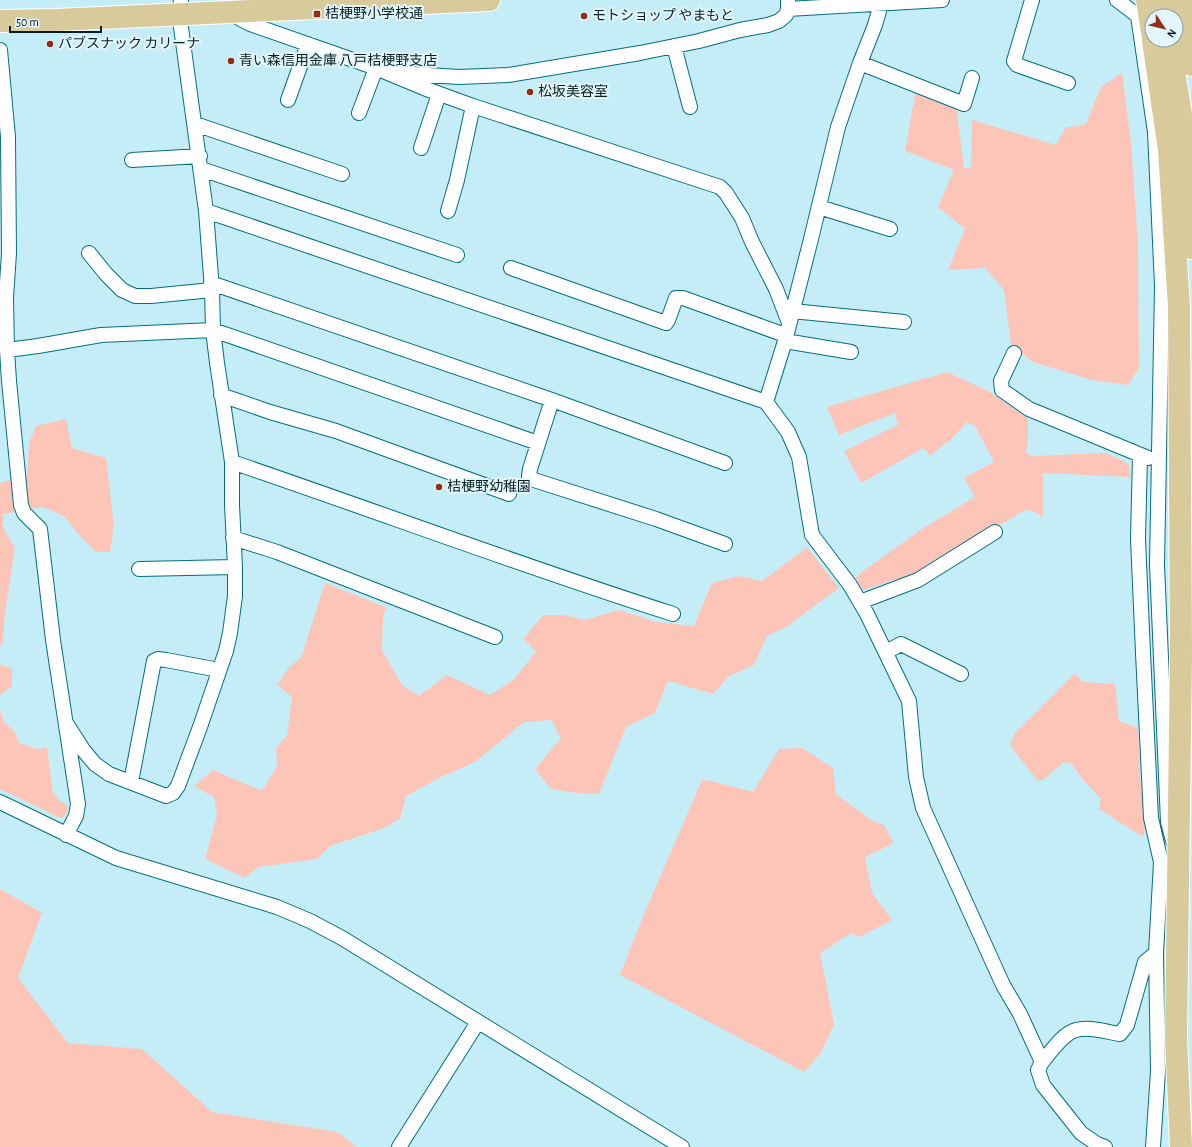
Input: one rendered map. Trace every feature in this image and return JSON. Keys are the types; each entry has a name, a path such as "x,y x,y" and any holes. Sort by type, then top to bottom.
{"main road":[{"path":"0,20 56,20 180,7 227,11 298,4 489,0"},
{"path":"1184,0 1192,65"},
{"path":"1154,48 1169,150 1179,307 1181,654 1176,1038 1181,1147"},
{"path":"1171,48 1181,114 1192,248"},
{"path":"1192,962 1192,1081"}],"street":[{"path":"380,70 459,77 508,75 674,46 740,30 768,25 779,21 786,15 788,5 881,4 942,0"},
{"path":"1032,0 1014,61 1017,64 1068,84"},
{"path":"1116,0 1138,16 1155,132 1162,286 1157,565 1168,822 1178,859"},
{"path":"766,402 788,327 838,126 875,25 881,4"},
{"path":"66,723 84,751 95,764 109,774 166,796 173,792 178,786 226,651 230,633 235,596 232,462 221,395 213,330 212,286 201,162 180,7"},
{"path":"227,11 250,24 380,70 439,94 720,187 726,192 742,218 752,242 776,289 788,327"},
{"path":"288,100 308,44"},
{"path":"674,46 690,107"},
{"path":"0,50 8,137 4,183 9,253 6,298 9,381 21,506 24,513 40,529 53,640 78,804 76,816 66,835"},
{"path":"860,63 964,104 972,78"},
{"path":"359,113 380,70"},
{"path":"421,148 439,94"},
{"path":"448,211 457,180 473,106"},
{"path":"195,124 342,174"},
{"path":"132,160 201,162 457,255"},
{"path":"819,207 890,229"},
{"path":"206,211 766,402 788,432 798,457 812,535 850,585 860,602 909,701 916,777 923,808 1003,985 1020,1014 1042,1062"},
{"path":"89,253 106,274 122,290 135,296 151,296 212,286 552,400 726,463"},
{"path":"511,268 666,323 676,298 683,298 788,327 851,352"},
{"path":"788,327 904,322"},
{"path":"7,350 101,335 213,330 538,443"},
{"path":"1014,353 1001,381 1002,390 1029,409 1140,456 1158,462 1178,462"},
{"path":"221,395 336,432 508,494"},
{"path":"552,400 538,443 530,476 534,480 656,519 725,544"},
{"path":"1140,456 1138,538 1142,653 1151,818 1161,862 1156,953 1158,1071 1154,1147"},
{"path":"232,462 328,494 555,575 673,614"},
{"path":"860,602 918,580 995,532"},
{"path":"233,538 277,552 495,637"},
{"path":"139,569 235,567"},
{"path":"886,652 901,644 961,674"},
{"path":"1142,653 1160,653"},
{"path":"131,782 154,661 158,659 166,660 219,670"},
{"path":"0,802 116,858 277,907 310,921 342,938 682,1147"},
{"path":"1105,1147 1097,1144 1081,1133 1043,1085 1038,1070 1042,1062 1067,1034 1076,1030 1095,1029 1120,1034 1127,1025 1145,962 1156,953"},
{"path":"399,1147 478,1022"}],"shaded area":[{"path":"1122,73 1131,142 1138,244 1139,368 1128,385 1092,380 1033,362 1011,345 1004,290 985,268 948,270 965,229 938,207 954,170 905,151 916,89 956,106 964,168 971,168 972,120 1056,145 1065,128 1086,124 1101,87"},
{"path":"947,372 990,392 1028,418 1028,443 1026,452 1032,456 1107,453 1129,464 1130,477 1043,473 1043,517 1035,512 1025,510 1004,523 975,536 915,573 863,590 855,577 922,529 975,497 964,478 994,462 975,426 967,422 952,438 930,456 923,448 861,483 844,451 898,425 895,413 839,435 827,407"},
{"path":"66,419 72,448 106,458 114,526 110,552 96,552 80,536 64,516 43,507 3,514 3,528 15,548 5,613 3,639 0,648 0,483 27,475 29,443 36,426"},
{"path":"807,547 839,588 786,627 767,636 754,665 729,676 713,694 668,681 655,713 626,727 599,794 567,792 550,788 535,769 561,738 551,720 524,722 475,762 441,777 406,796 400,819 384,828 330,846 317,859 258,867 245,878 205,859 217,815 214,797 194,786 213,770 262,791 277,766 276,748 287,735 292,697 277,685 290,666 301,658 325,583 386,607 383,617 382,650 402,685 419,696 447,675 490,695 514,679 536,651 523,639 543,615 564,615 585,620 618,610 657,622 694,626 712,583 739,576 762,581"},
{"path":"0,665 12,668 12,686 0,695"},
{"path":"1075,673 1082,682 1115,684 1119,721 1138,728 1140,779 1146,825 1143,837 1099,809 1101,799 1084,781 1071,763 1064,762 1043,780 1037,780 1010,745 1015,733"},
{"path":"0,709 4,722 15,732 19,743 36,749 47,748 53,793 60,801 66,804 68,811 64,817 60,818 0,789"},
{"path":"802,748 833,768 836,794 871,820 884,825 894,843 865,857 872,893 892,920 859,937 851,933 820,953 834,1024 821,1053 804,1072 620,975 644,914 702,780 753,792 779,749"},
{"path":"0,889 42,913 18,978 68,1043 142,1049 212,1112 337,1132 357,1147 0,1147"}],"place":[{"name":"桔梗野小学校通","path":"317,14"},
{"name":"モトショップ やまもと","path":"584,16"},
{"name":"パブスナック カリーナ","path":"50,44"},
{"name":"青い森信用金庫 八戸桔梗野支店","path":"231,61"},
{"name":"松坂美容室","path":"530,92"},
{"name":"桔梗野幼稚園","path":"439,487"}]}
